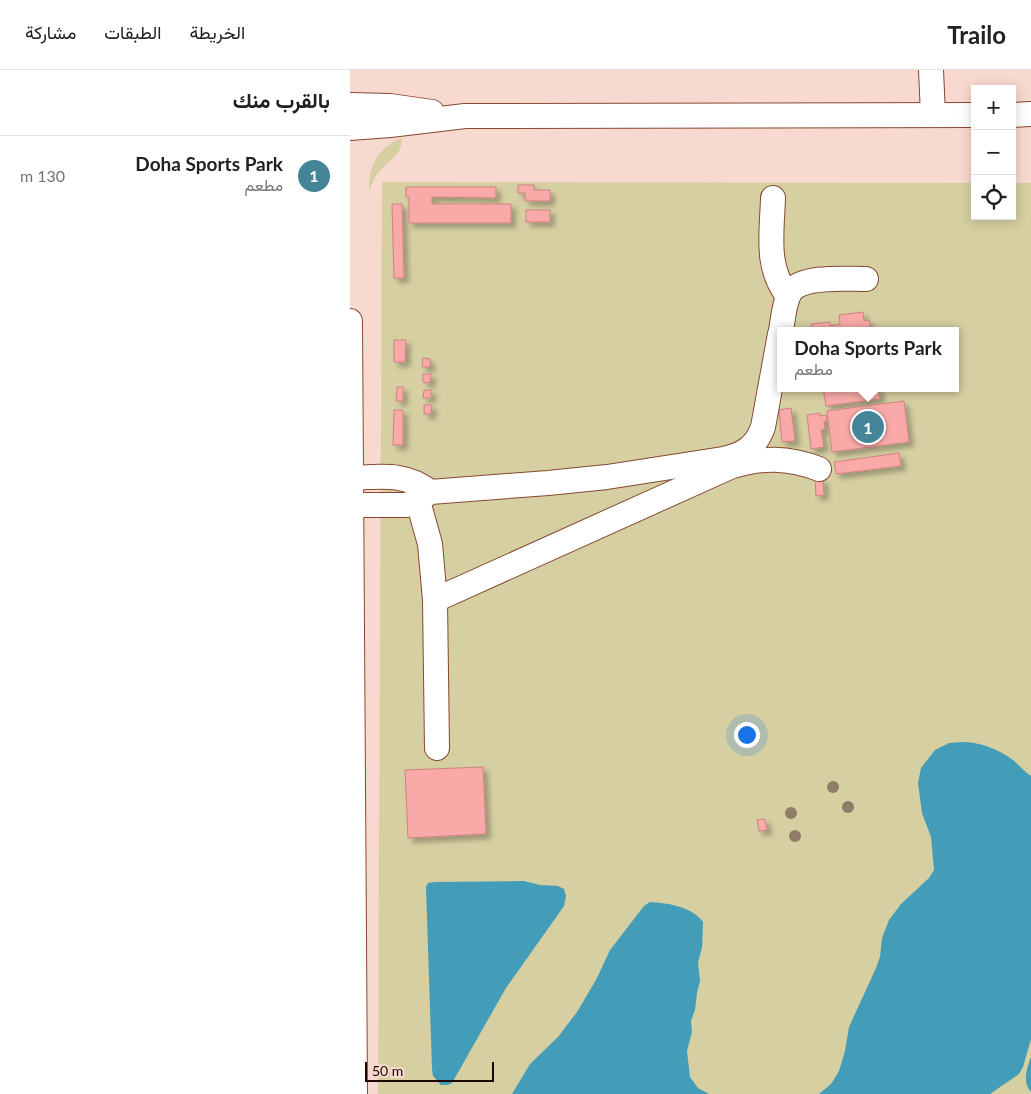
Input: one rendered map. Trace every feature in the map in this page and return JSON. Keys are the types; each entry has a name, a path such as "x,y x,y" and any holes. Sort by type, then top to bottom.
{"street":[{"path":"931,70 933,115"},
{"path":"350,104 410,109 451,116"},
{"path":"1016,115 1031,114"},
{"path":"350,128 410,123 451,116 971,115"},
{"path":"773,198 772,260 777,279 788,296"},
{"path":"782,327 788,296 796,286 806,281 866,279"},
{"path":"350,321 355,1094"},
{"path":"351,505 396,506 424,497 548,483 731,458 747,451 754,444 763,427 777,353"},
{"path":"435,600 730,467 760,460 791,460 819,469"},
{"path":"666,468 673,494"},
{"path":"351,478 396,477 420,484 424,497 435,600 437,748"}],"shaded area":[{"path":"402,138 399,151 381,169 369,191 370,173 376,158 387,146"},
{"path":"382,182 971,183 971,220 1016,220 1016,183 1031,183 1031,1094 378,1094"}],"water":[{"path":"949,743 975,743 995,749 1013,760 1031,776 1031,1039 1023,1067 1019,1074 990,1094 819,1094 831,1084 839,1071 849,1027 876,968 880,957 882,938 889,920 901,904 929,878 934,870 931,837 922,813 918,783 921,768 935,750"},
{"path":"524,881 540,885 558,886 564,889 566,896 564,906 506,988 452,1083 441,1085 433,1076 432,1069 426,887 428,883 435,882"},
{"path":"650,902 664,903 687,909 703,922 702,948 698,962 700,981 691,1021 692,1032 687,1051 690,1077 698,1088 709,1094 512,1094 530,1064 558,1037 577,1012 597,978 610,950 644,906"},
{"path":"1031,1057 1031,1092 1026,1079"}],"building":[{"path":"518,185 534,185 534,190 550,190 550,201 525,201 525,193 518,193"},
{"path":"406,187 496,187 496,198 432,197 432,204 511,204 511,223 409,223 409,197 406,197"},
{"path":"392,204 402,204 404,278 394,278"},
{"path":"526,210 550,210 550,222 526,222"},
{"path":"863,312 864,321 869,320 870,327 811,327 811,324 830,322 830,326 840,324 839,315"},
{"path":"394,340 406,340 405,362 394,362"},
{"path":"423,358 430,359 430,367 422,367"},
{"path":"423,374 431,374 430,383 423,382"},
{"path":"397,387 403,387 403,401 396,401"},
{"path":"424,390 431,390 431,398 423,398"},
{"path":"824,392 879,392 880,399 826,406"},
{"path":"904,401 909,442 832,452 827,411"},
{"path":"424,405 432,405 431,414 424,414"},
{"path":"791,408 795,441 782,442 779,410"},
{"path":"394,410 403,410 403,445 393,445"},
{"path":"820,413 820,416 826,415 827,421 824,421 825,429 821,430 824,447 811,449 807,415"},
{"path":"899,453 901,466 836,474 834,462"},
{"path":"823,479 824,495 816,496 815,480"},
{"path":"483,767 486,834 408,838 405,770"},
{"path":"765,819 767,830 759,831 757,820"}],"place":[{"name":"Doha Sports Park","path":"868,427"}]}
